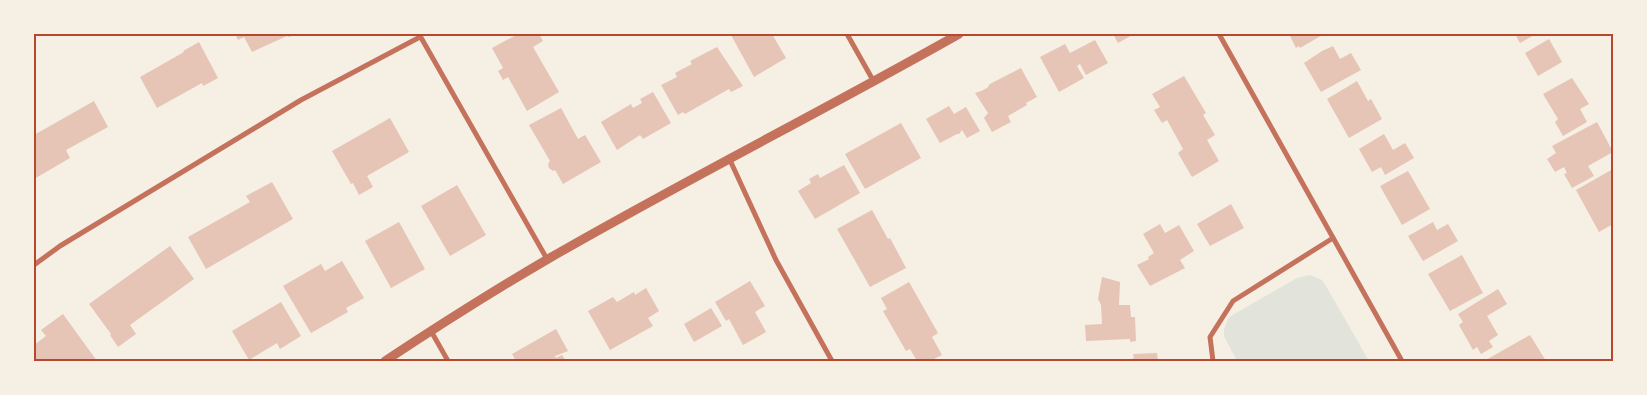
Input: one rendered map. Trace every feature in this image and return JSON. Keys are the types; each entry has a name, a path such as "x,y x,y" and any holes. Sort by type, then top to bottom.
{"street":[{"path":"847,34 874,82"},
{"path":"385,361 431,330 547,259 959,34"},
{"path":"1219,34 1402,361"},
{"path":"34,265 60,246 301,100 419,35 547,259"},
{"path":"729,158 776,260 832,361"},
{"path":"1214,361 1210,337 1233,301 1333,238"},
{"path":"431,330 448,361"}],"shaded area":[{"path":"1310,275 1322,280 1369,361 1237,361 1224,336 1224,329 1229,317 1297,278"}],"building":[{"path":"235,34 298,34 287,36 252,52 244,37 238,40"},
{"path":"518,34 539,34 543,41 533,47 559,92 527,111 508,77 503,80 498,71 503,68 492,48"},
{"path":"772,34 786,58 754,77 731,35"},
{"path":"1113,34 1134,34 1118,43"},
{"path":"1289,34 1324,34 1300,48 1299,46 1296,48"},
{"path":"1515,34 1536,34 1520,43"},
{"path":"1549,39 1562,62 1538,76 1525,53"},
{"path":"1095,40 1108,63 1086,75 1080,64 1077,66 1084,78 1059,92 1040,57 1065,44 1070,53"},
{"path":"199,42 218,78 203,86 202,83 157,108 140,77"},
{"path":"1333,46 1340,59 1351,53 1361,70 1321,92 1304,63"},
{"path":"717,47 743,86 731,92 729,89 685,114 683,112 678,115 661,85 677,77 675,73 692,64 690,61"},
{"path":"1021,68 1037,97 1008,116 1011,122 992,132 984,118 988,113 975,93"},
{"path":"1184,76 1206,113 1203,115 1215,135 1207,140 1219,161 1192,177 1178,153 1183,149 1167,120 1162,123 1154,110 1160,107 1152,94"},
{"path":"1572,78 1589,104 1580,109 1587,122 1563,136 1555,122 1558,119 1543,94"},
{"path":"1357,81 1368,101 1371,99 1382,119 1349,138 1327,99"},
{"path":"653,92 671,123 643,139 640,135 617,150 601,122 631,104 633,108 642,103 640,99"},
{"path":"94,101 108,127 66,150 70,158 34,179 34,135"},
{"path":"949,106 954,114 966,107 980,131 967,138 962,130 959,134 940,143 926,119"},
{"path":"561,108 578,139 585,135 601,162 563,184 555,170 553,171 549,168 548,164 550,161 529,125"},
{"path":"390,118 409,152 367,176 373,187 359,195 332,151"},
{"path":"1597,122 1613,152 1588,166 1594,176 1572,188 1564,174 1567,173 1564,167 1555,172 1547,159 1556,153 1552,146"},
{"path":"901,123 921,158 865,189 845,154"},
{"path":"1384,134 1393,150 1405,143 1414,158 1385,175 1381,167 1372,172 1359,149"},
{"path":"844,165 860,193 815,219 798,191 811,183 809,179 818,174 820,178"},
{"path":"1613,169 1613,224 1599,232 1576,190"},
{"path":"1408,171 1430,209 1402,225 1380,186"},
{"path":"272,182 293,219 206,269 188,237 250,202 246,196"},
{"path":"457,185 486,235 450,256 421,206"},
{"path":"1231,204 1244,228 1210,246 1197,224"},
{"path":"872,210 906,268 870,287 837,229"},
{"path":"399,222 425,269 391,288 365,241"},
{"path":"1433,222 1437,230 1448,224 1458,241 1423,261 1408,236"},
{"path":"1160,224 1165,233 1179,225 1194,251 1180,260 1185,268 1150,286 1137,265 1149,259 1148,257 1154,253 1143,234"},
{"path":"170,246 194,279 130,325 136,334 118,347 89,304"},
{"path":"1462,255 1483,293 1450,311 1428,274"},
{"path":"342,261 364,298 346,308 348,312 311,333 283,286 321,264 325,271"},
{"path":"1102,277 1120,282 1119,305 1130,305 1131,317 1135,317 1136,341 1130,342 1130,339 1086,341 1085,325 1102,324 1101,305 1098,299"},
{"path":"750,281 765,306 755,312 766,332 743,345 729,319 726,321 715,302"},
{"path":"909,282 938,333 932,337 942,355 930,361 917,361 910,349 906,351 883,311 887,309 881,298"},
{"path":"646,288 659,311 648,318 653,326 610,350 588,311 613,297 617,302 634,292 635,295"},
{"path":"1498,289 1507,304 1487,316 1498,335 1489,341 1493,347 1481,354 1477,347 1473,350 1459,325 1463,322 1458,314"},
{"path":"281,302 301,336 280,349 277,343 249,360 232,331"},
{"path":"711,308 722,326 694,342 684,324"},
{"path":"63,314 97,361 34,361 34,345 46,336 41,330"},
{"path":"556,329 568,351 555,356 556,358 562,355 566,361 516,361 512,354"},
{"path":"1530,335 1546,361 1484,361"},
{"path":"1157,353 1158,361 1128,361 1134,358 1133,354"}]}
